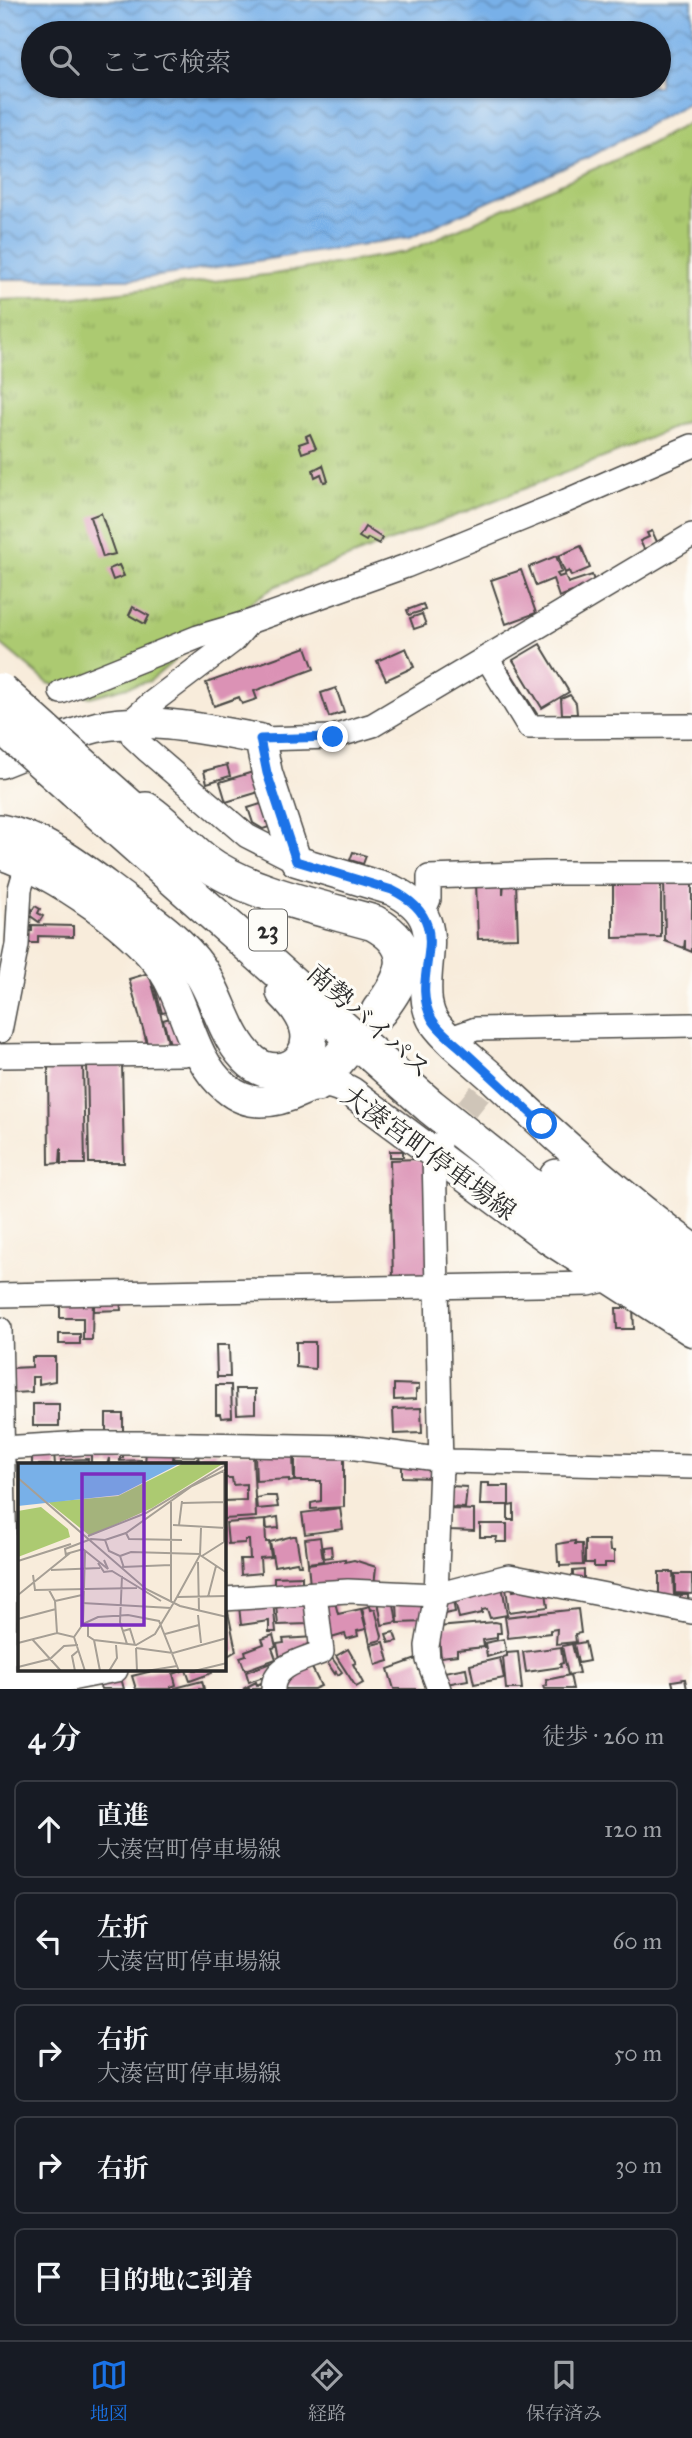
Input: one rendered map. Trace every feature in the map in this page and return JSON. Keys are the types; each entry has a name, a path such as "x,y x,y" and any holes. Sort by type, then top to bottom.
{"highway":[{"name":"南勢バイパス","path":"0,691 81,781 430,1106 580,1226 692,1307"},
{"name":"南勢バイパス","path":"0,724 81,781 447,1091 591,1204 692,1276"},
{"path":"0,832 31,842 70,862 178,946 200,970 238,1046 253,1063 271,1071 281,1071 297,1065 307,1050 308,1033 304,1017 296,1003 116,841 81,781"},
{"path":"81,781 155,816 204,860 223,872 282,898 374,923 384,929 399,945 404,961 401,977 379,1012"},
{"path":"317,1084 346,1050"}],"main road":[{"path":"0,763 97,727 128,724 212,731 260,739 267,773 296,861 392,890 404,896 422,915 429,927 430,940 426,973 428,1007 433,1020 451,1038 486,1085 578,1155 692,1248"},
{"name":"大湊宮町停車場線","path":"13,860 61,882 149,951 168,977 183,1008 198,1051 226,1088 244,1099 265,1103 283,1099 317,1084 339,1085 438,1145 528,1223 609,1279 692,1331"}],"street":[{"path":"61,692 198,637 249,622 406,566 692,446"},
{"path":"260,739 333,737 373,725 692,535"},
{"path":"249,622 233,641 128,724 133,737 247,836 296,861"},
{"path":"488,658 529,727 692,726"},
{"path":"0,1031 17,945 20,889 13,860"},
{"path":"422,915 429,899 429,877 545,873 692,873"},
{"path":"451,1038 476,1029 692,1025"},
{"path":"0,1056 184,1054 198,1051"},
{"path":"438,1145 440,1459 436,1595 427,1646 428,1660 439,1689"},
{"path":"0,1295 438,1288 589,1284 609,1279"},
{"path":"0,1329 5,1686 43,1679 59,1685 108,1672"},
{"path":"2,1448 83,1443 349,1447 451,1461 692,1467"},
{"path":"226,1599 348,1591 436,1595 509,1576 692,1612"},
{"path":"273,1689 273,1681 279,1670 322,1652 315,1594"}],"green space":[{"path":"692,121 692,419 618,452 276,586 218,624 150,681 90,697 48,683 0,643 0,300 70,298 274,274 406,252 646,146"}],"water":[{"path":"0,0 692,0 692,101 593,155 410,237 140,279 0,279"}],"building":[{"path":"310,434 316,448 302,453 299,444 308,441 306,436"},
{"path":"323,465 328,481 324,482 321,474 315,477 313,470"},
{"path":"101,513 115,554 103,557 90,517"},
{"path":"365,527 382,538 379,544 359,537"},
{"path":"652,531 658,544 644,549 640,541 649,537 647,533"},
{"path":"581,546 590,568 571,576 569,571 565,573 558,556"},
{"path":"556,556 562,572 557,574 559,577 565,575 568,583 592,575 595,584 574,597 572,592 559,597 553,579 536,586 529,567"},
{"path":"119,565 124,576 113,580 109,569"},
{"path":"521,570 536,613 506,624 491,580"},
{"path":"423,604 425,610 409,615 407,610"},
{"path":"133,607 149,616 145,624 129,615"},
{"path":"422,614 426,625 414,629 410,618"},
{"path":"540,644 569,692 542,708 513,660"},
{"path":"306,647 314,669 254,691 257,699 242,704 239,697 214,706 206,683"},
{"path":"406,648 414,667 386,680 377,661"},
{"path":"509,670 539,717 537,719 503,673"},
{"path":"336,688 344,712 329,717 321,693"},
{"path":"570,695 576,703 577,714 562,714 561,699"},
{"path":"227,765 230,776 207,783 204,771"},
{"path":"253,772 259,792 226,802 220,782"},
{"path":"264,803 272,826 263,829 253,823 248,808"},
{"path":"353,852 366,856 363,864 350,860"},
{"path":"664,878 692,878 692,952 685,949 685,940 684,948 665,941"},
{"path":"613,879 661,879 661,937 613,938"},
{"path":"516,881 518,938 478,939 476,882 503,882 503,895 504,882"},
{"path":"35,906 43,916 39,922 29,915"},
{"path":"32,925 73,926 73,937 38,936 38,943 26,943 27,931 32,931"},
{"path":"149,973 168,1041 148,1047 129,979"},
{"path":"161,986 172,1011 162,1013 155,988"},
{"path":"174,1017 183,1043 171,1047 163,1020"},
{"path":"87,1062 122,1062 124,1163 89,1163"},
{"path":"48,1063 83,1063 85,1164 61,1164 61,1148 60,1163 49,1164"},
{"path":"390,1151 403,1151 403,1157 390,1157"},
{"path":"418,1159 428,1164 430,1278 393,1279 390,1160"},
{"path":"93,1298 92,1340 83,1340 83,1318 60,1318 60,1300"},
{"path":"94,1299 120,1299 121,1310 94,1311"},
{"path":"616,1308 633,1308 634,1329 617,1329"},
{"path":"59,1334 80,1334 80,1344 59,1344"},
{"path":"296,1342 315,1342 315,1369 296,1367"},
{"path":"216,1345 229,1345 230,1377 217,1377"},
{"path":"32,1357 55,1357 55,1381 39,1384 39,1377 32,1377 32,1392 12,1393 11,1368 32,1367"},
{"path":"394,1384 419,1385 416,1399 394,1400"},
{"path":"216,1385 231,1385 232,1417 221,1418 220,1414 216,1414"},
{"path":"236,1389 255,1389 255,1413 237,1414"},
{"path":"33,1404 59,1404 59,1426 33,1426"},
{"path":"421,1408 422,1433 394,1434 393,1409"},
{"path":"106,1414 123,1414 123,1432 106,1432"},
{"path":"91,1448 123,1452 120,1461 141,1460 141,1463 109,1463 109,1458 108,1463 91,1463"},
{"path":"146,1450 174,1451 173,1459 197,1459 198,1463 145,1463"},
{"path":"54,1452 55,1463 32,1463 32,1453"},
{"path":"198,1453 253,1456 256,1517 226,1519 226,1501 246,1500 246,1484 233,1485 232,1478 226,1478 226,1463 199,1463"},
{"path":"255,1455 293,1455 294,1481 256,1481"},
{"path":"295,1458 344,1458 344,1507 311,1509 311,1503 321,1501 321,1481 295,1481"},
{"path":"88,1459 88,1463 61,1463 61,1460"},
{"path":"402,1460 433,1469 433,1478 402,1477"},
{"path":"481,1483 489,1483 489,1486 509,1486 509,1505 480,1505"},
{"path":"450,1486 467,1487 465,1508 448,1507"},
{"path":"276,1496 278,1507 257,1509 256,1498"},
{"path":"514,1505 514,1520 508,1520 508,1506"},
{"path":"340,1508 343,1529 305,1534 302,1513"},
{"path":"451,1509 474,1510 474,1531 450,1530"},
{"path":"278,1517 279,1528 267,1529 266,1519"},
{"path":"265,1520 266,1542 269,1542 271,1557 260,1558 261,1573 241,1575 240,1559 250,1559 249,1540 245,1540 245,1543 228,1544 226,1523"},
{"path":"480,1524 507,1524 507,1542 496,1542 497,1537 480,1537"},
{"path":"296,1536 301,1565 297,1562 274,1566 270,1542"},
{"path":"320,1537 323,1561 308,1563 305,1539"},
{"path":"585,1540 609,1540 610,1551 614,1551 614,1563 605,1563 605,1567 594,1567 594,1563 585,1563"},
{"path":"575,1541 575,1544 582,1544 583,1565 560,1566 557,1544"},
{"path":"331,1546 332,1557 324,1558 323,1547"},
{"path":"345,1559 345,1562 354,1560 376,1567 374,1586 310,1585 308,1564"},
{"path":"584,1570 584,1581 573,1581 573,1571"},
{"path":"659,1572 673,1572 674,1595 688,1595 688,1607 659,1601"},
{"path":"675,1574 692,1574 692,1594 675,1593"},
{"path":"302,1576 302,1589 274,1591 274,1577"},
{"path":"502,1585 507,1615 490,1618 487,1609 482,1610 482,1613 459,1618 454,1597"},
{"path":"512,1586 513,1591 531,1588 531,1592 546,1592 548,1607 509,1612 506,1587"},
{"path":"334,1598 338,1614 361,1609 366,1629 357,1631 358,1636 347,1639 345,1634 328,1639 318,1602"},
{"path":"393,1598 397,1622 382,1625 378,1601"},
{"path":"453,1600 455,1612 444,1614 442,1602"},
{"path":"273,1601 276,1632 269,1632 269,1621 241,1625 239,1606"},
{"path":"311,1601 308,1624 278,1625 276,1605"},
{"path":"426,1602 426,1622 398,1623 397,1603"},
{"path":"370,1606 371,1610 375,1609 382,1636 381,1640 370,1643 362,1608"},
{"path":"578,1609 581,1633 575,1634 576,1642 556,1644 557,1629 550,1630 550,1633 508,1638 505,1617"},
{"path":"226,1612 228,1612 236,1651 226,1657"},
{"path":"10,1620 18,1621 18,1645 15,1645"},
{"path":"500,1623 501,1633 497,1633 497,1638 483,1640 484,1647 457,1650 457,1655 441,1657 438,1627"},
{"path":"394,1632 397,1641 389,1643 386,1634"},
{"path":"273,1635 276,1647 272,1648 276,1659 245,1670 240,1657 246,1655 245,1651 264,1644 262,1639"},
{"path":"315,1637 316,1650 281,1663 277,1644 284,1643 283,1639"},
{"path":"504,1639 506,1651 487,1657 485,1643"},
{"path":"384,1642 389,1661 376,1665 371,1645"},
{"path":"585,1642 589,1661 578,1663 574,1644"},
{"path":"572,1644 579,1673 568,1675 562,1646"},
{"path":"561,1647 561,1667 526,1672 523,1652"},
{"path":"348,1649 363,1683 356,1687 336,1656"},
{"path":"518,1652 522,1689 506,1689 503,1657 507,1656 507,1653"},
{"path":"332,1658 342,1672 338,1675 327,1662"},
{"path":"419,1658 430,1689 394,1689 388,1669"},
{"path":"500,1658 504,1678 474,1684 470,1665"},
{"path":"271,1663 272,1674 249,1682 246,1672"},
{"path":"310,1664 321,1686 314,1689 281,1689 288,1675"},
{"path":"466,1668 468,1680 446,1684 444,1672"},
{"path":"148,1672 179,1672 173,1674 176,1685 171,1689 136,1689 132,1676"},
{"path":"187,1672 212,1672 212,1673 190,1681"},
{"path":"570,1675 573,1689 544,1689 546,1680"},
{"path":"121,1678 124,1689 101,1689 99,1684"},
{"path":"685,1679 687,1689 674,1689 672,1681"},
{"path":"202,1681 204,1689 175,1689 175,1688"},
{"path":"256,1682 257,1685 261,1683 264,1689 243,1689"}],"tunnel":[{"path":"445,1136 480,1093"}],"route":[{"path":"333,737 260,739 267,773 296,861 392,890 416,907 429,927 426,995 433,1020 542,1124"}]}
